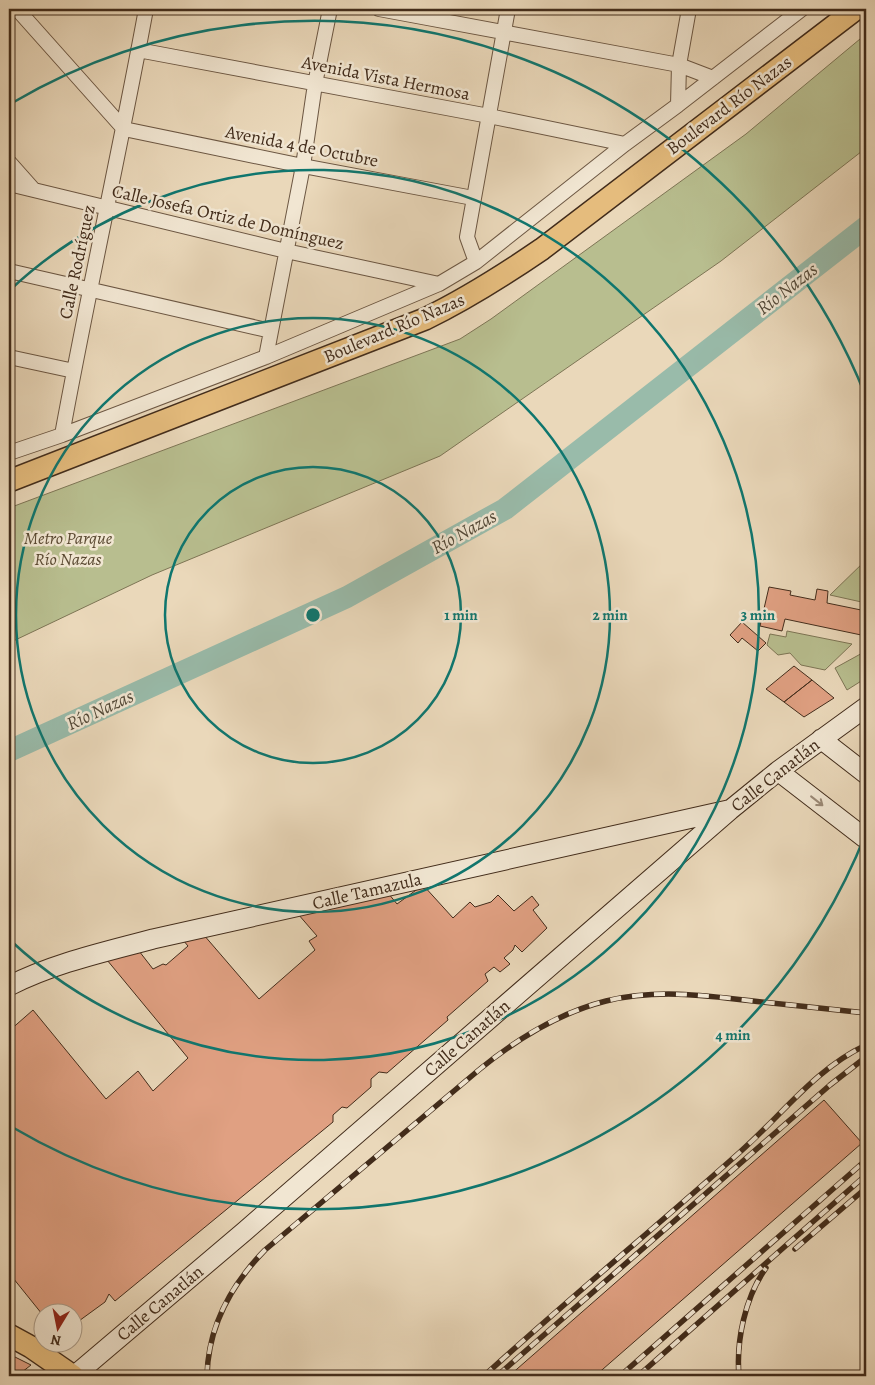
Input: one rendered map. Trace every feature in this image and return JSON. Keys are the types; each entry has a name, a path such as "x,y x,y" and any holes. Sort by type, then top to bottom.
{"main road":[{"name":"Boulevard Río Nazas","path":"9,481 425,319 464,300 504,276 542,249 856,9"},
{"path":"9,1334 73,1376"}],"street":[{"name":"Calle Rodríguez","path":"62,435 124,129 146,9"},
{"path":"266,357 330,9"},
{"path":"379,9 679,64 713,78"},
{"path":"476,262 467,237 508,9"},
{"path":"678,105 679,64 689,9"},
{"name":"Boulevard Río Nazas","path":"9,454 266,357 439,284 476,262 625,144 802,9"},
{"path":"17,12 124,129"},
{"name":"Avenida Vista Hermosa","path":"138,50 489,116 625,144"},
{"name":"Avenida 4 de Octubre","path":"124,129 302,166 473,198"},
{"path":"9,162 33,189"},
{"name":"Calle Josefa Ortiz de Domínguez","path":"9,184 286,251 439,284"},
{"path":"9,271 271,331"},
{"path":"9,357 74,371"},
{"name":"Calle Canatlán","path":"73,1376 245,1231 730,810 778,771 866,707"},
{"path":"821,739 866,774"},
{"path":"778,771 866,839"},
{"name":"Calle Tamazula","path":"9,986 78,959 153,939 730,810"}],"green space":[{"name":"Metro Parque Río Nazas","path":"866,34 866,148 721,261 440,456 152,575 9,643 9,508 460,339 491,319 746,134"},
{"path":"866,560 866,603 830,595"},
{"path":"787,631 852,644 825,670 801,665 790,653 778,655 767,645 770,634 786,637"},
{"path":"866,651 866,678 847,690 835,668"}],"building":[{"path":"769,587 791,591 790,595 815,600 817,589 828,591 827,603 866,611 866,636 785,619 782,631 760,626"},
{"path":"742,622 766,643 758,651 742,638 738,643 730,635"},
{"path":"794,666 812,680 784,702 766,689"},
{"path":"812,680 834,698 804,717 784,702"},
{"path":"423,885 453,918 470,902 475,907 491,902 498,895 514,911 532,896 539,905 533,910 547,928 522,952 515,945 513,950 504,958 510,964 500,972 494,967 485,974 488,981 447,1017 448,1020 387,1073 379,1072 371,1079 371,1087 347,1108 342,1107 333,1115 333,1122 115,1301 109,1294 105,1302 82,1319 82,1302 32,1302 9,1273 9,1031 33,1010 106,1099 138,1071 153,1091 188,1058 107,960 139,951 153,969 163,964 166,965 188,946 183,940 203,934 259,999 315,950 309,941 317,936 298,914 388,893 397,904"},
{"path":"824,1100 862,1143 595,1376 509,1376"},
{"path":"9,1354 31,1365 17,1376 9,1376"}],"waterway":[{"name":"Río Nazas","path":"9,751 347,597 505,509 866,227"}],"railway":[{"path":"207,1376 212,1340 224,1307 242,1277 265,1250 480,1069 523,1037 539,1028 588,1006 624,997 661,994 716,997 866,1013"},
{"path":"484,1376 740,1152 815,1080 848,1055 866,1045"},
{"path":"497,1376 830,1085 866,1057"},
{"path":"620,1376 866,1160"},
{"path":"638,1376 866,1175"},
{"path":"795,1249 866,1188"},
{"path":"739,1376 739,1348 747,1306 752,1292 766,1268"}]}
